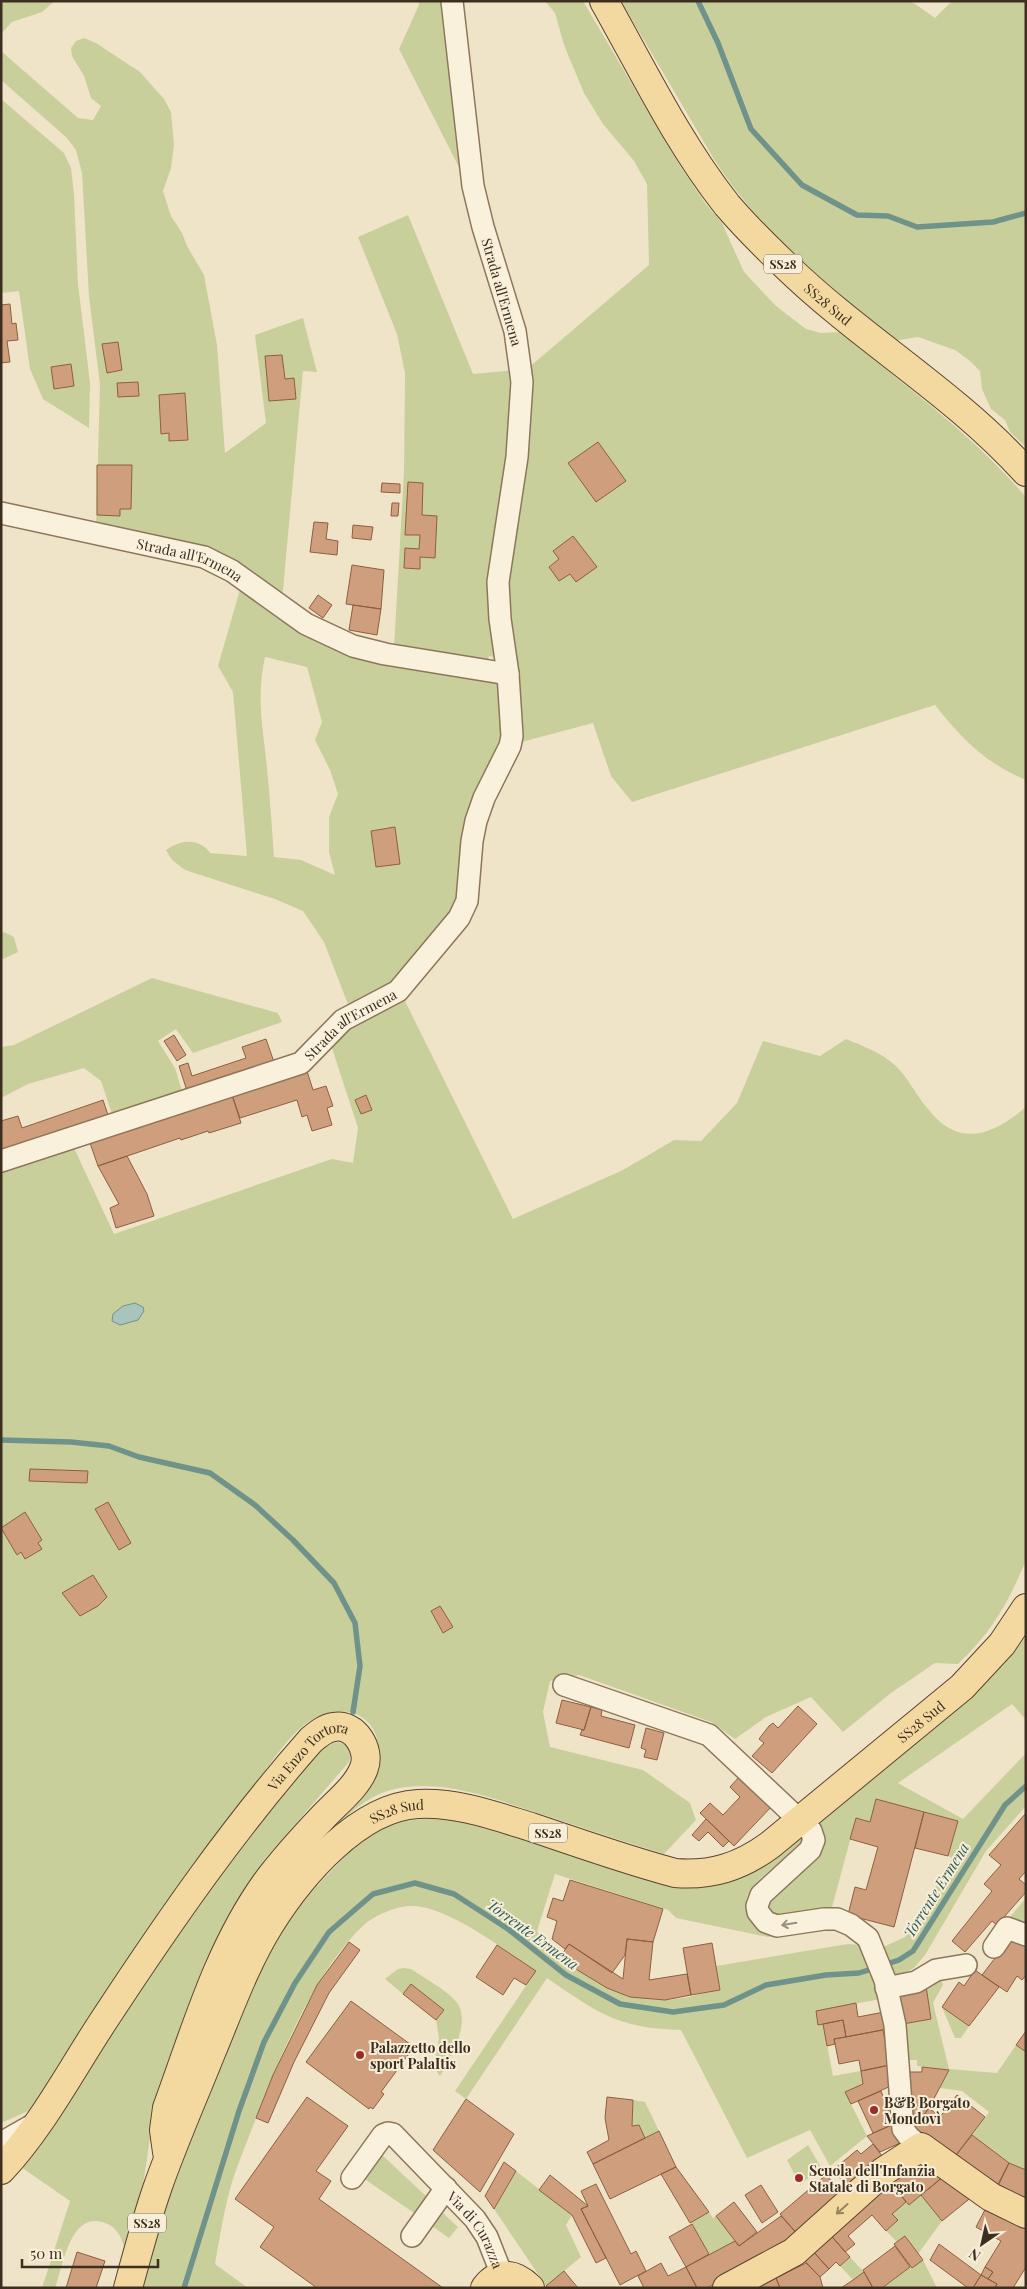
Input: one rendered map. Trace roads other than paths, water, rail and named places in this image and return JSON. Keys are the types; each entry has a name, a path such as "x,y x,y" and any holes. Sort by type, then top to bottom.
{"main road":[{"name":"SS28 Sud","path":"604,1 687,147 718,193 746,226 806,285 966,414 1026,472"},
{"name":"SS28 Sud","path":"169,2158 242,1977 270,1924 295,1890 330,1852 348,1835 376,1816 393,1808 417,1804 459,1807 514,1822 658,1869 691,1874 725,1870 754,1856 801,1821 962,1687 1002,1644 1026,1608"},
{"name":"Via Enzo Tortora","path":"1,2170 38,2122 106,2017 198,1882 311,1740 326,1729 335,1726 346,1728 363,1743 366,1754 365,1766 359,1779 323,1817 270,1879 253,1904 225,1955 167,2108 164,2130 169,2158"},
{"path":"727,2288 794,2252 884,2171 921,2147 991,2197 1026,2214"},
{"name":"SS28","path":"128,2288 156,2191 169,2158"},
{"name":"Via di Curazza","path":"494,2281 514,2276 530,2288"}],"street":[{"name":"Strada all'Ermena","path":"1,1161 297,1065 343,1020 398,991 466,907 469,893 474,830 484,798 507,754 512,736 508,674 498,582 520,432 521,368 515,331 483,227 473,186 452,1"},
{"name":"Strada all'Ermena","path":"1,513 204,557 232,571 306,624 353,646 385,654 508,674"},
{"path":"564,1685 709,1735 801,1821 813,1835 813,1845 806,1854 761,1895 757,1906 758,1912 766,1922 777,1926 824,1919 837,1919 862,1932 868,1938 875,1950 895,2025 903,2130 921,2147"},
{"path":"994,1947 1007,1928 1026,1935"},
{"path":"885,1984 916,1982 936,1970 966,1965"},
{"name":"Via Enzo Tortora","path":"1,2143 38,2122"},
{"name":"Via di Curazza","path":"352,2178 383,2135 390,2133 396,2136 482,2228 494,2281"},
{"name":"Via di Curazza","path":"412,2236 446,2188"}],"water":[{"path":"135,1303 143,1307 144,1311 138,1320 120,1325 112,1321 113,1314 123,1306"}],"waterway":[{"name":"Torrente Ermena","path":"698,1 718,43 751,129 802,185 857,215 888,216 917,227 993,222 1026,213"},
{"path":"1,1440 71,1442 109,1446 139,1457 210,1473 255,1505 293,1540 334,1583 355,1623 360,1666 353,1712"},
{"name":"Torrente Ermena","path":"884,1965 899,1960 913,1951 1005,1805 1026,1786"},
{"name":"Torrente Ermena","path":"184,2288 239,2111 264,2042 295,1983 329,1932 373,1894 415,1883 454,1894 508,1929 566,1975 620,2004 673,2012 724,2005 766,1985 826,1975 859,1973 875,1968"}],"place":[{"name":"Palazzetto dello sport PalaItis","path":"360,2055"},
{"name":"B&B Borgato Mondovì","path":"874,2110"},
{"name":"Scuola dell'Infanzia Statale di Borgato","path":"799,2178"}]}
